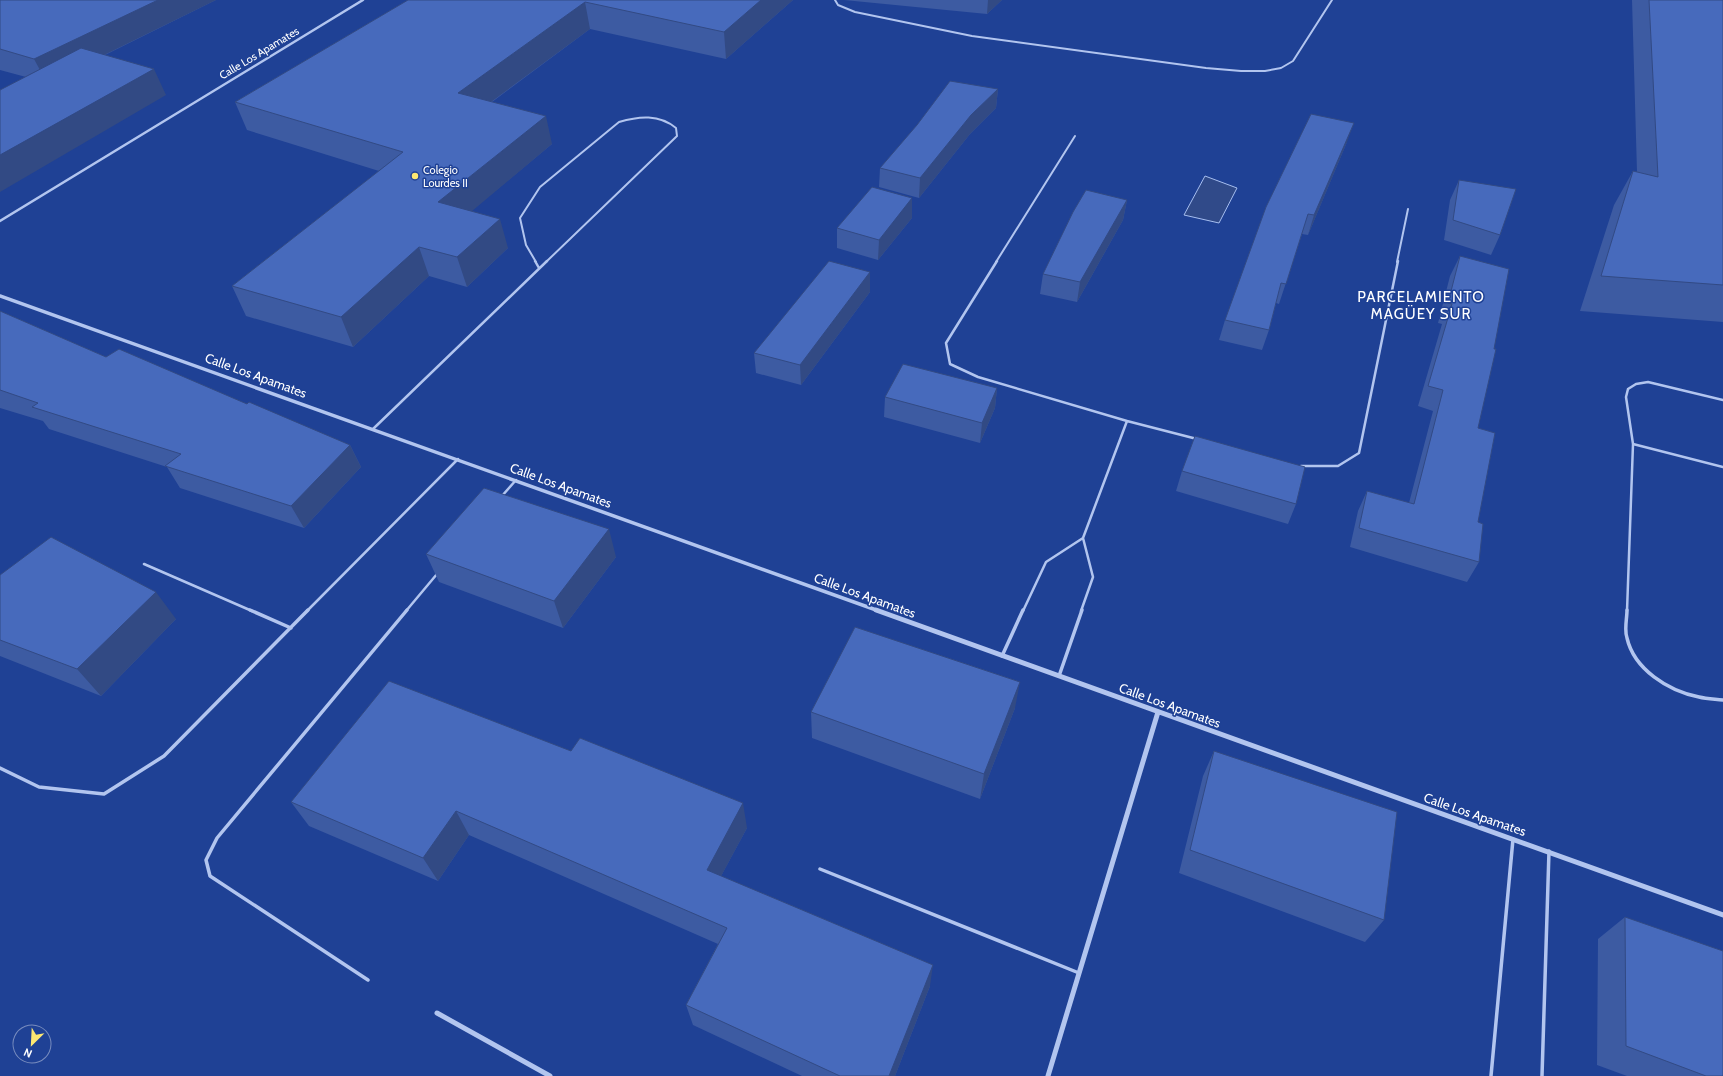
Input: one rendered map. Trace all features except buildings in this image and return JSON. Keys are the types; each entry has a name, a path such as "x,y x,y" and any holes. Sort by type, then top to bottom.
{"street":[{"name":"Calle Los Apamates","path":"0,221 363,0"},
{"name":"Calle Los Apamates","path":"0,296 1513,838 1723,915"},
{"path":"1048,1076 1158,712"},
{"path":"437,1012 550,1076"}],"lane":[{"path":"835,0 838,5 855,12 972,36 1206,68 1241,71 1265,71 1281,68 1293,61 1332,0"},
{"path":"373,429 677,136 676,128 669,122 654,117 633,118 619,122 577,155 540,188 520,218 526,245 539,268"},
{"path":"1075,136 946,344 950,364 978,376 1127,421 1202,440"},
{"path":"1300,465 1308,467 1338,466 1359,453 1408,210"},
{"path":"1723,400 1648,382 1636,384 1628,388 1626,397 1633,444 1626,636 1632,654 1648,672 1675,689 1698,697 1723,700"},
{"path":"1059,676 1093,577 1083,538 1127,421"},
{"path":"1633,444 1723,467"},
{"path":"0,768 39,787 104,794 164,756 458,459"},
{"path":"501,498 516,480"},
{"path":"1002,656 1046,562 1083,538"},
{"path":"144,564 291,628"},
{"path":"368,980 210,876 206,860 218,838 440,570"},
{"path":"1491,1076 1513,838"},
{"path":"1542,1076 1549,851"},
{"path":"820,869 1079,973"}],"water":[{"path":"1205,176 1237,188 1219,223 1184,215"}],"place":[{"name":"Colegio Lourdes II","path":"415,176"}],"district":[{"name":"PARCELAMIENTO MAGÜEY SUR","path":"1421,306"}]}
